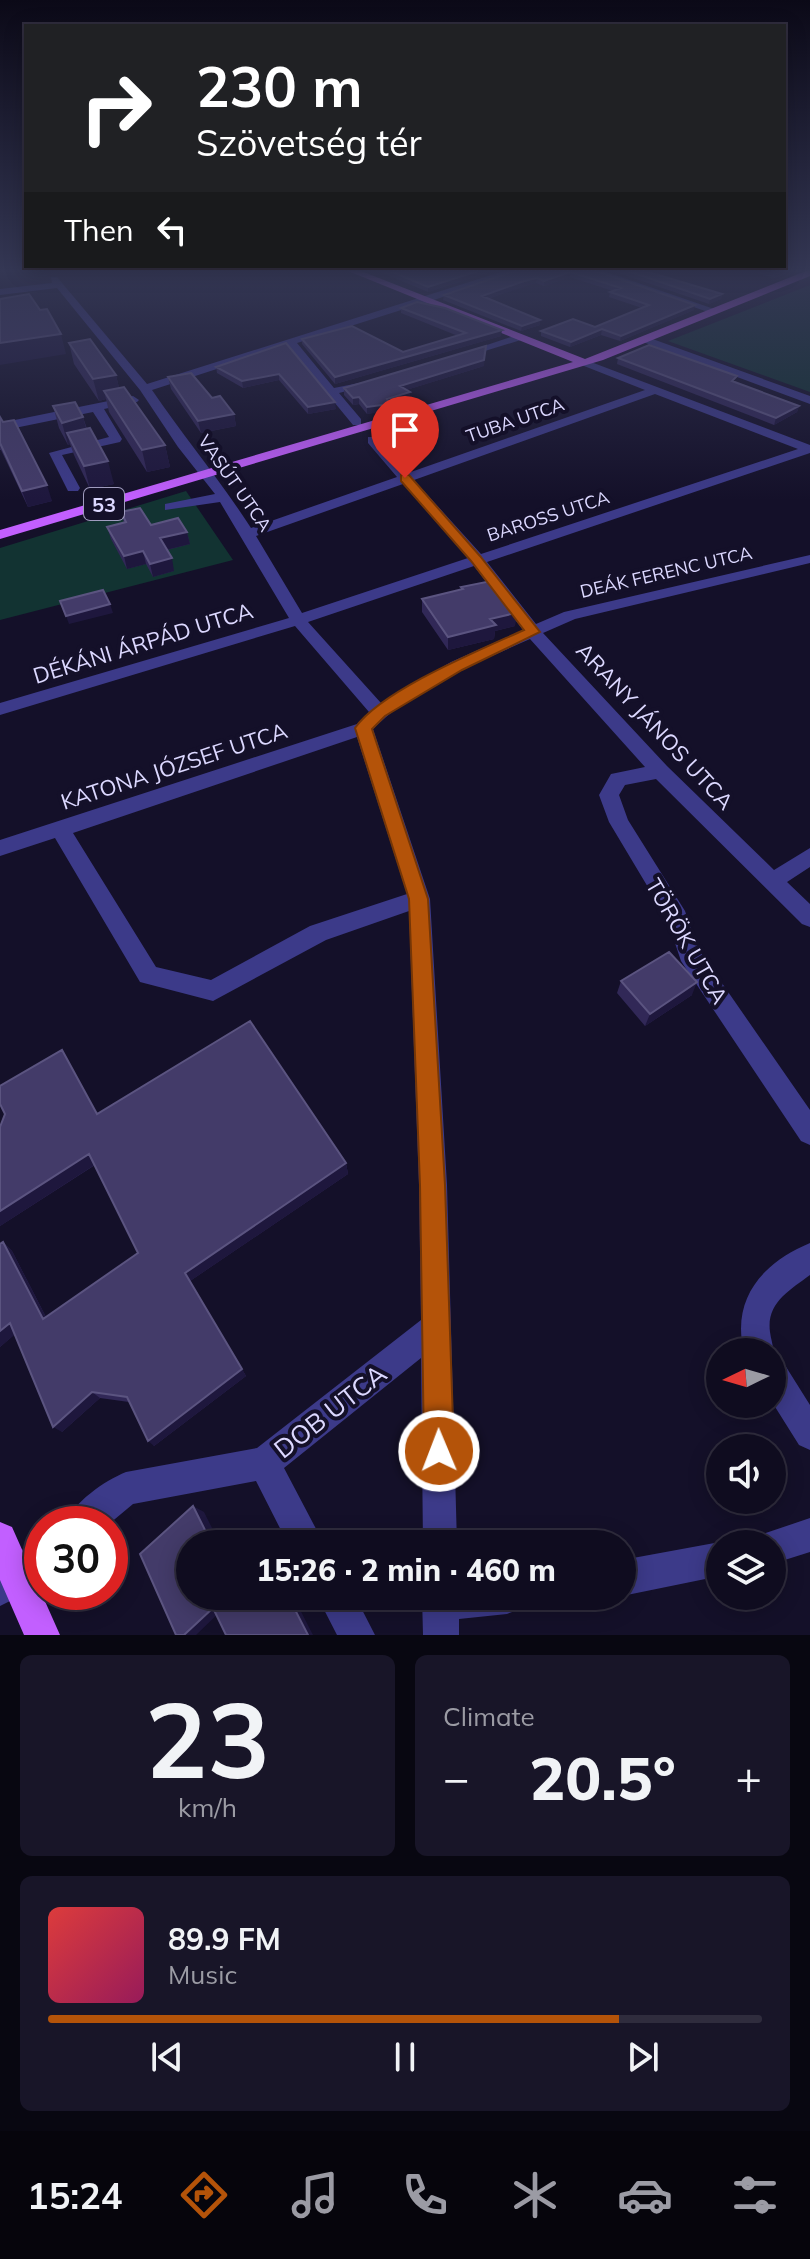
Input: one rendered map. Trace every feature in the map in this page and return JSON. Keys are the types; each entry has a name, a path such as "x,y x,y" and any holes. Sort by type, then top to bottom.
{"main road":[{"path":"546,347 583,362"},
{"name":"53","path":"0,535 626,347"},
{"path":"555,351 563,358 561,369"},
{"path":"0,1539 20,1573 42,1635"}],"street":[{"name":"VASÚT UTCA","path":"112,347 208,473 298,620 371,720"},
{"path":"0,427 97,408 279,347"},
{"path":"295,347 357,422"},
{"path":"456,357 487,347"},
{"path":"667,347 810,400"},
{"path":"583,362 809,447"},
{"path":"331,392 385,378"},
{"name":"TUBA UTCA","path":"248,534 658,389"},
{"path":"73,488 55,453 116,439 97,408"},
{"name":"ARANY JÁNOS UTCA","path":"372,440 476,558 533,632 660,771 810,918"},
{"name":"BAROSS UTCA","path":"298,620 809,447"},
{"path":"170,507 223,497"},
{"name":"DEÁK FERENC UTCA","path":"371,720 457,666 570,615 810,559"},
{"name":"DÉKÁNI ÁRPÁD UTCA","path":"0,709 298,620"},
{"path":"371,720 419,899 437,1326 440,1530"},
{"name":"KATONA JÓZSEF UTCA","path":"0,848 371,720"},
{"name":"TÖRÖK UTCA","path":"660,771 618,779 609,795 619,822 677,917 689,954 810,1132"},
{"path":"60,829 148,975 213,991 318,933 419,899"},
{"path":"772,882 810,856"},
{"path":"756,1338 754,1310 760,1296 810,1257"},
{"name":"DOB UTCA","path":"105,1506 126,1489 264,1463 437,1326"},
{"path":"786,1395 810,1434"},
{"path":"264,1463 300,1530"},
{"path":"786,1543 810,1535"},
{"path":"636,1575 706,1562"},
{"path":"343,1610 357,1635"}],"green space":[{"path":"686,347 810,347 810,392"},
{"path":"186,491 233,560 0,620 0,548"}],"building":[{"path":"72,347 96,347 116,375 93,379"},
{"path":"273,347 290,347 335,402 308,407 279,374 242,381 216,367"},
{"path":"309,347 394,347 403,352 419,347 441,347 335,377"},
{"path":"486,347 484,360 400,386 410,392 387,399 390,404 367,407 359,397 353,398 344,388"},
{"path":"644,347 656,347 737,376 732,381 799,406 776,418 618,358"},
{"path":"191,373 212,398 220,396 234,414 198,421 168,377"},
{"path":"124,387 165,445 142,450 104,391"},
{"path":"75,402 83,417 62,423 53,406"},
{"path":"0,417 3,422 14,420 47,485 22,491 0,443"},
{"path":"90,428 108,461 84,466 67,433"},
{"path":"140,508 151,525 178,518 187,532 160,538 172,558 150,564 143,551 124,556 107,527 126,522 121,512"},
{"path":"491,581 516,613 490,619 496,625 448,637 422,599 463,589 461,587"},
{"path":"103,590 110,604 66,616 60,601"},
{"path":"669,952 697,982 650,1014 621,981"},
{"path":"250,1021 346,1163 185,1273 242,1369 148,1441 127,1397 92,1392 53,1427 10,1323 0,1331 0,1244 3,1242 43,1319 138,1253 89,1154 0,1211 0,1127 5,1114 0,1104 0,1086 62,1050 97,1114"},
{"path":"193,1506 205,1530 176,1530 176,1610 211,1610 184,1635 176,1635 140,1554"},
{"path":"214,1610 295,1610 308,1635 226,1635"}],"route":[{"path":"405,478 476,558 533,632 457,666 379,712 363,728 419,899 433,1185 439,1451"}]}
